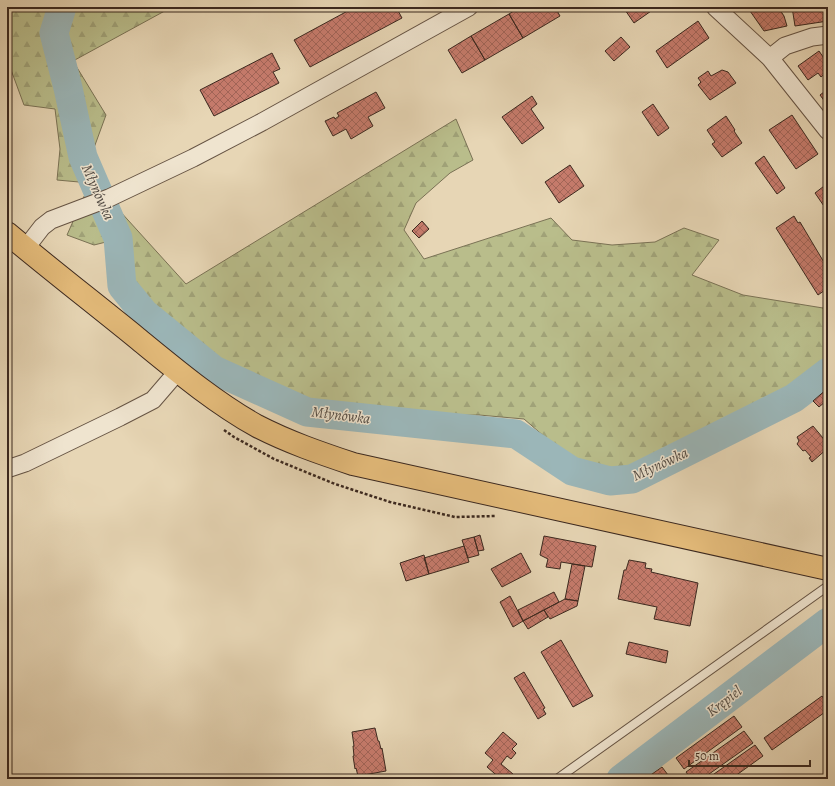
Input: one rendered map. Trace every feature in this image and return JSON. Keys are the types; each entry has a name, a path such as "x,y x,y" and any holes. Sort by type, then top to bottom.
{"main road":[{"path":"7,233 178,371 224,405 255,425 293,443 352,464 828,569"}],"street":[{"path":"25,249 42,227 51,220 109,198 193,158 262,122 469,7"},
{"path":"716,7 770,58 828,131"},
{"path":"770,58 785,46 812,37 828,34"},
{"path":"7,469 24,463 153,400 178,371"}],"lane":[{"path":"557,779 828,586"}],"green space":[{"path":"7,7 172,7 73,61 106,115 91,156 118,209 186,284 456,119 473,160 450,173 416,203 404,230 424,259 551,218 572,240 612,245 655,242 684,228 719,240 692,275 743,295 823,308 828,316 828,363 768,403 630,475 610,478 583,470 524,419 479,415 376,417 348,410 306,404 217,367 202,357 142,301 114,268 114,240 94,245 67,235 90,183 57,180 60,149 55,109 24,105 7,59"}],"building":[{"path":"355,7 396,7 402,18 310,67 294,40"},
{"path":"520,7 555,7 560,16 523,38 509,14"},
{"path":"623,7 652,7 654,9 634,23"},
{"path":"755,7 778,7 784,16 787,26 764,31 750,11"},
{"path":"792,7 828,7 828,21 795,26"},
{"path":"509,14 523,38 485,60 471,36"},
{"path":"698,21 709,38 667,68 656,51"},
{"path":"471,36 485,60 462,73 448,50"},
{"path":"621,37 630,47 614,61 605,51"},
{"path":"819,51 828,64 828,67 824,69 827,72 821,77 818,73 808,80 798,66"},
{"path":"272,53 280,69 273,72 279,83 214,116 200,90"},
{"path":"722,70 728,72 736,83 710,100 698,85 701,82 698,78 708,71 711,76"},
{"path":"828,82 828,89 825,85"},
{"path":"828,89 828,106 820,95"},
{"path":"376,92 385,108 368,117 373,126 351,139 346,129 333,136 325,121 334,117 335,119 339,116 337,113"},
{"path":"532,96 537,104 531,109 544,128 522,144 502,117"},
{"path":"653,104 669,128 658,136 642,112"},
{"path":"792,115 818,154 796,169 769,130"},
{"path":"726,116 742,143 722,157 712,144 715,142 707,130"},
{"path":"764,156 785,188 777,194 755,163"},
{"path":"570,165 584,186 559,203 545,182"},
{"path":"828,183 828,212 815,193"},
{"path":"794,216 798,223 800,222 828,269 828,288 818,295 776,228"},
{"path":"422,221 429,229 419,238 412,231"},
{"path":"828,388 828,404 826,401 819,407 813,401"},
{"path":"813,426 828,444 828,448 812,462 809,458 811,457 797,444 799,441 797,437"},
{"path":"480,535 484,550 478,551 474,537"},
{"path":"544,536 596,546 592,567 561,562 560,569 546,567 548,559 540,555"},
{"path":"474,537 479,555 468,558 462,540"},
{"path":"464,546 469,562 429,574 424,558"},
{"path":"521,553 531,572 502,587 491,569"},
{"path":"424,555 429,574 406,581 400,563"},
{"path":"629,560 646,563 645,568 652,569 651,572 698,583 690,626 654,619 657,607 618,599 624,570 626,570"},
{"path":"572,564 585,566 578,601 565,599"},
{"path":"554,592 559,602 523,621 518,610"},
{"path":"510,596 523,621 513,627 500,602"},
{"path":"565,599 578,601 577,606 550,619 544,610"},
{"path":"544,610 548,617 528,629 523,621"},
{"path":"561,640 593,696 573,707 541,652"},
{"path":"629,642 668,651 666,663 626,654"},
{"path":"524,672 545,708 543,709 546,714 538,719 514,678"},
{"path":"822,696 828,704 828,710 772,750 764,738"},
{"path":"734,716 742,727 684,769 676,758"},
{"path":"375,728 378,741 381,749 382,748 386,771 358,776 356,768 355,769 353,756 354,746 352,732"},
{"path":"744,731 753,743 702,779 691,779 686,772"},
{"path":"503,732 517,744 512,749 516,753 511,759 507,756 501,764 513,774 508,779 501,779 487,767 493,760 485,753"},
{"path":"755,745 763,756 731,779 707,779"},
{"path":"662,767 671,779 645,779"}],"waterway":[{"name":"Młynówka","path":"62,7 54,33 83,157 118,238 122,286 144,313 214,370 307,412 516,434 572,471 610,481 632,479 794,398 828,372"},
{"name":"Krępiel","path":"621,779 828,622"}]}
